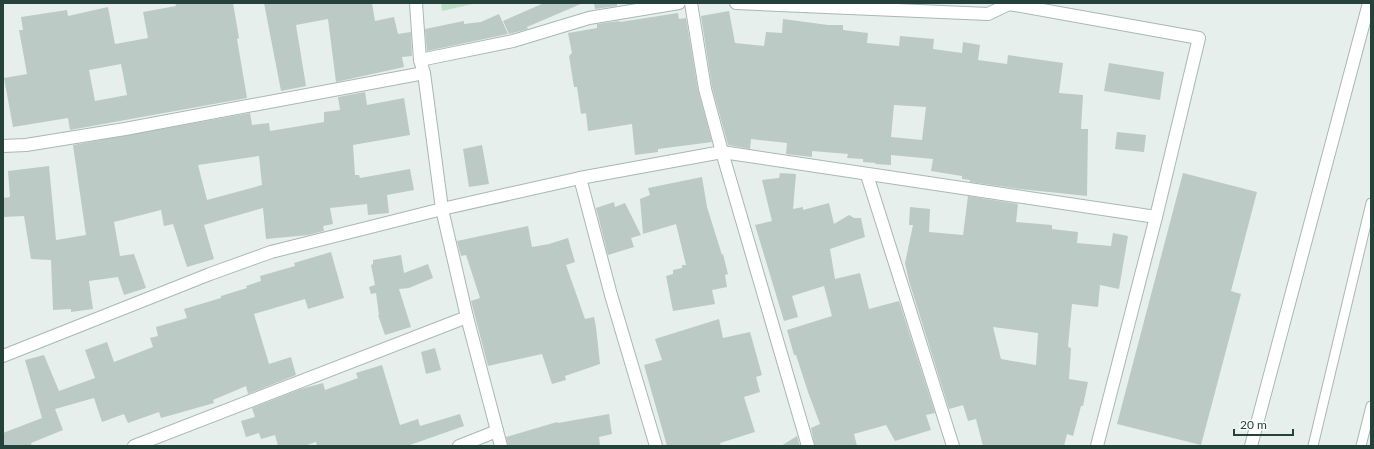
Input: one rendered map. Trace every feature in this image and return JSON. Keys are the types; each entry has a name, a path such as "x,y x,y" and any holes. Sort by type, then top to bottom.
{"street":[{"path":"416,3 420,60 424,73 442,209 467,317 502,446"},
{"path":"420,60 513,41 589,18 679,3"},
{"path":"691,3 706,89 722,152 808,446"},
{"path":"736,3 988,14 1009,4 1200,38 1156,218 1097,446"},
{"path":"1251,446 1369,3"},
{"path":"3,146 26,145 125,129 424,73"},
{"path":"3,356 210,274 271,252 442,209 580,178 722,152 1156,218"},
{"path":"867,175 953,446"},
{"path":"580,178 611,295 656,446"},
{"path":"134,446 467,317"},
{"path":"459,446 497,431"}],"lane":[{"path":"1313,446 1371,203"},
{"path":"1360,446 1371,406"}],"green space":[{"path":"441,3 477,3 442,11"}],"building":[{"path":"175,3 233,3 239,38 237,39 247,98 70,130 68,118 13,127 4,78 27,74 19,30 23,30 21,17 67,10 68,16 108,7 115,44 148,38 143,12 176,6","holes":["121,64 127,95 95,101 89,70"]},
{"path":"264,3 372,3 375,21 394,17 398,34 411,32 412,56 402,57 404,67 336,82 328,19 296,25 306,86 281,91"},
{"path":"544,3 583,3 527,27 528,29 509,34 503,21"},
{"path":"594,3 617,3 617,6 595,9"},
{"path":"729,11 735,43 764,46 766,32 782,33 783,19 828,25 843,25 843,30 868,33 867,43 899,46 900,36 934,39 933,49 962,53 963,42 980,45 978,60 1007,64 1008,55 1063,63 1059,93 1083,95 1081,129 1088,129 1087,196 970,182 970,180 962,179 962,176 931,171 933,159 891,155 891,165 875,164 876,163 863,162 863,159 847,158 848,154 812,151 812,157 786,154 787,143 751,139 750,149 728,145 712,87 701,16","holes":["894,105 926,107 922,140 891,137"]},
{"path":"678,13 679,19 686,18 698,90 712,142 658,149 658,152 635,155 632,124 588,131 586,113 581,114 577,87 574,87 569,56 572,53 568,33 597,28 597,24"},
{"path":"499,14 508,34 427,51 425,29 464,21 464,24 481,22"},
{"path":"1109,63 1164,72 1160,100 1104,91"},
{"path":"365,92 367,105 404,98 410,135 353,145 355,175 359,175 360,178 410,169 414,190 387,195 389,213 368,215 367,204 330,208 333,224 323,226 324,231 308,235 266,239 263,208 204,225 214,259 187,267 173,224 164,226 161,210 114,222 120,256 134,254 146,288 124,295 118,277 89,281 93,309 71,312 71,309 53,310 51,260 31,259 24,216 3,217 3,198 10,197 8,171 49,166 56,240 86,235 73,145 250,113 252,125 269,123 270,131 324,122 324,112 340,110 338,97","holes":["259,156 262,185 207,200 198,165"]},
{"path":"1117,132 1146,135 1144,152 1115,149"},
{"path":"482,145 489,184 469,187 463,149"},
{"path":"780,173 796,174 793,209 803,207 803,210 829,203 834,224 849,215 854,218 861,218 865,237 830,249 835,279 860,273 869,309 899,301 935,413 926,415 931,430 895,441 886,425 854,434 857,446 815,446 811,428 820,424 796,355 794,355 787,330 832,316 824,286 792,296 798,317 784,321 755,225 772,221 762,180 779,178"},
{"path":"1183,173 1257,192 1231,291 1241,294 1201,445 1117,424"},
{"path":"702,177 707,207 722,255 723,254 728,274 725,275 727,287 712,290 715,304 673,311 666,276 673,274 673,270 682,268 682,265 686,265 676,224 643,234 640,199 650,195 648,188"},
{"path":"968,196 1018,204 1016,222 1052,225 1052,229 1078,232 1077,243 1111,246 1113,233 1128,236 1119,289 1100,285 1098,307 1072,304 1068,347 1071,348 1069,379 1088,382 1083,406 1081,406 1073,436 1067,434 1064,446 983,446 976,419 968,421 963,405 949,409 909,281 905,263 913,225 909,225 910,207 930,209 929,232 963,235","holes":["993,327 1038,333 1036,365 1001,359"]},
{"path":"614,202 615,207 625,203 641,235 631,238 634,247 608,255 596,208"},
{"path":"528,226 532,247 549,244 568,238 575,262 566,265 585,319 594,317 596,327 600,364 565,376 566,380 552,384 542,354 488,366 471,301 480,298 466,255 461,256 457,241"},
{"path":"331,252 344,298 308,309 305,299 254,314 269,364 291,357 296,375 248,394 246,386 213,400 214,403 161,418 159,412 128,423 124,414 102,422 94,398 55,409 63,430 31,443 32,446 3,446 3,433 42,418 25,360 44,355 59,391 95,378 85,350 107,342 114,362 153,347 150,338 158,336 156,327 187,318 184,309 221,298 221,296 247,288 246,286 261,281 260,276 295,266 294,263"},
{"path":"401,255 404,273 428,264 433,278 409,288 399,289 411,327 385,335 378,315 376,293 371,294 369,287 375,285 371,265 373,264 373,260"},
{"path":"719,319 723,338 750,332 762,375 756,377 760,392 744,397 755,432 720,443 721,446 667,446 644,365 662,360 655,339"},
{"path":"435,348 441,370 426,374 421,352"},
{"path":"382,365 400,425 418,419 420,426 460,414 464,426 407,446 317,446 316,442 304,446 278,446 275,435 261,439 259,433 246,437 241,421 255,417 252,408 301,389 323,383 325,390 358,378 356,373"},
{"path":"609,414 612,434 599,437 600,446 508,446 506,437 557,422"},
{"path":"797,436 800,446 781,446"}]}
